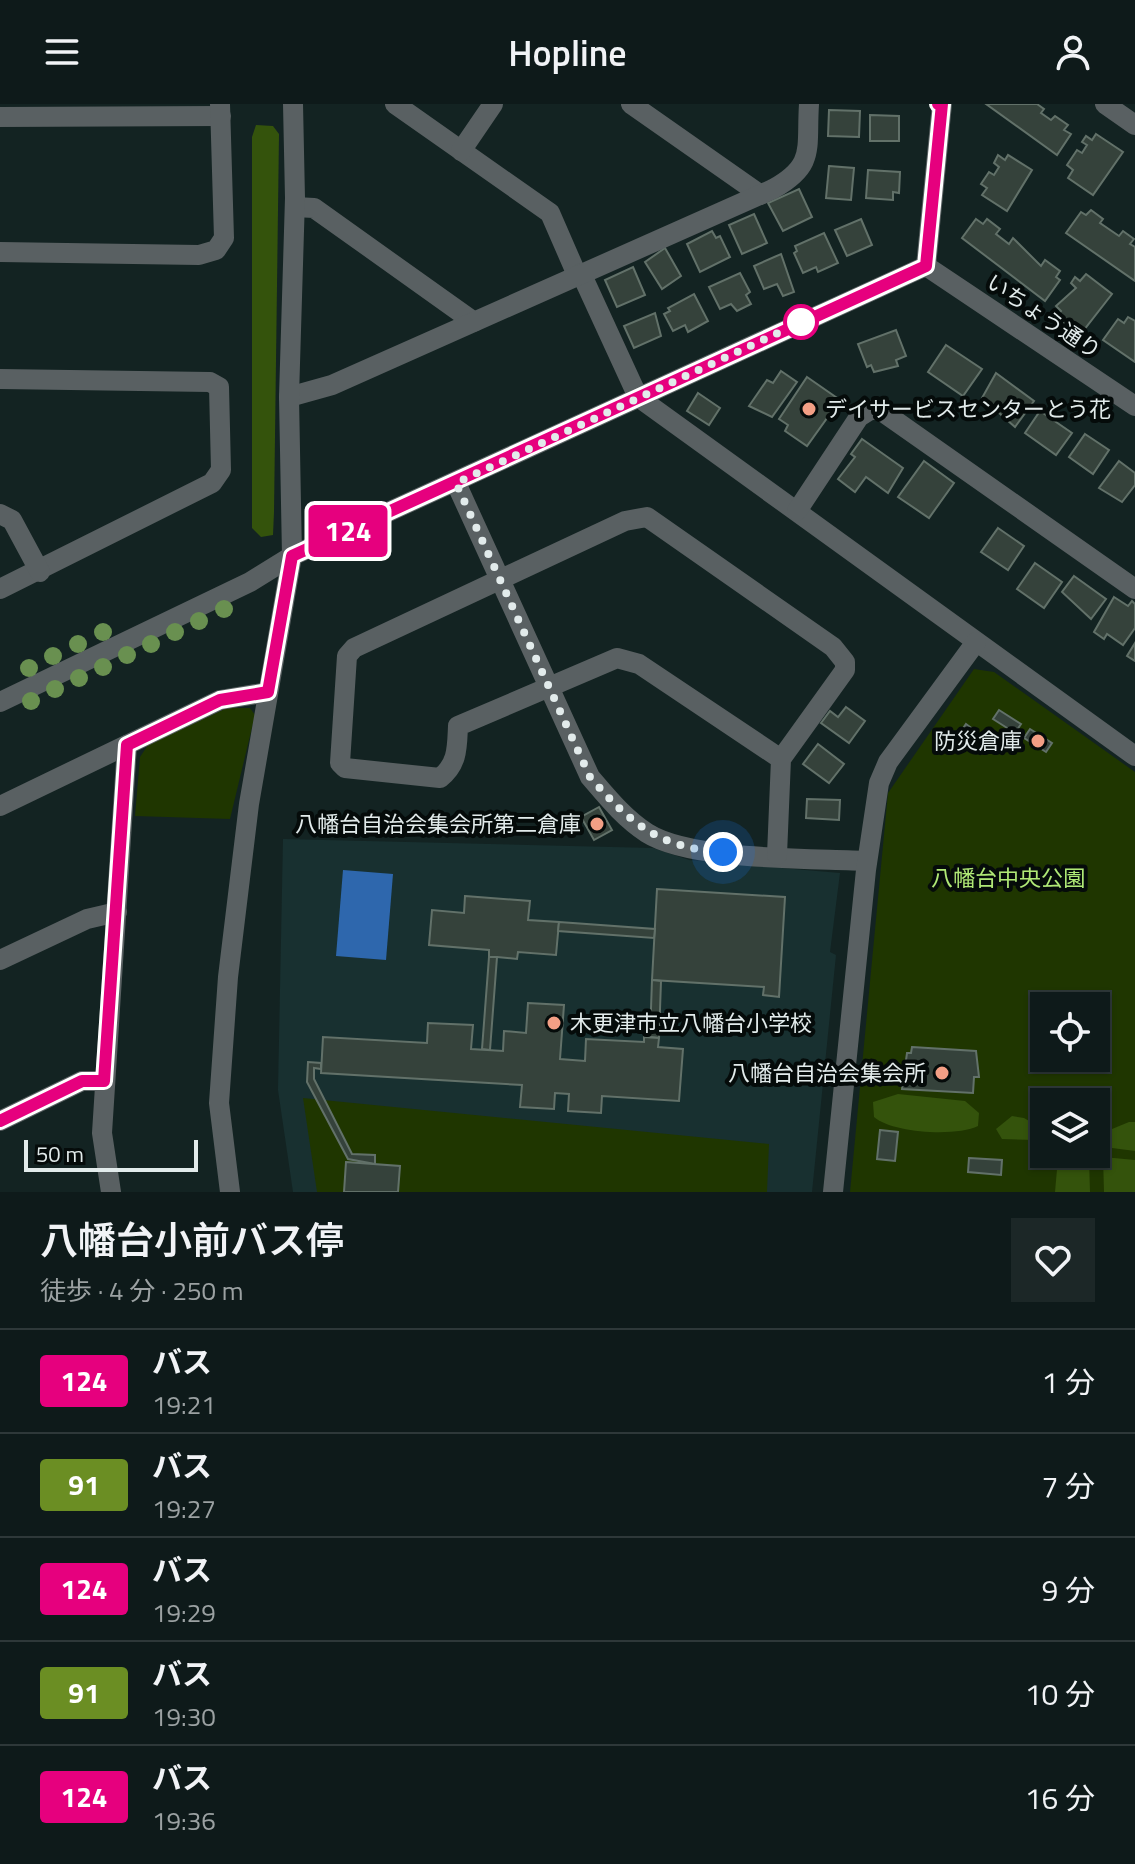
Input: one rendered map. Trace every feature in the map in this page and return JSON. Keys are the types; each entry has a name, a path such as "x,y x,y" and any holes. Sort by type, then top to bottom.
{"street":[{"path":"230,1192 219,1103 228,977 249,804 292,556 289,397 295,207 293,104"},
{"path":"395,104 550,213 638,397 904,585 976,642 1135,756"},
{"path":"461,151 493,104"},
{"path":"631,104 761,195"},
{"path":"289,397 332,385 761,195 797,176 805,165 809,104"},
{"path":"0,702 250,582 292,556 926,266 941,104"},
{"path":"1105,104 1135,125"},
{"path":"0,117 220,110 224,238 216,250 199,255 0,252"},
{"path":"295,207 314,208 474,322"},
{"name":"いちょう通り","path":"926,266 1135,406"},
{"path":"0,379 210,382 219,387 221,470 212,483 40,572 0,589"},
{"path":"797,511 859,417 870,410 880,410 1135,589"},
{"path":"456,483 590,777 621,813 650,835 696,850 867,861"},
{"path":"0,514 12,520 40,572"},
{"path":"777,855 781,759 845,670 842,656 647,517 625,521 499,578 354,648 347,656 341,767 440,778 450,770 456,758 458,726 617,658 629,660 781,759"},
{"path":"833,1192 867,861 879,783 888,762 976,642"},
{"path":"0,806 220,700 268,692"},
{"path":"111,1192 102,1133 127,745"},
{"path":"0,960 87,919 117,912"},
{"path":"0,1121 82,1081 104,1081"}],"shaded area":[{"name":"木更津市立八幡台小学校","path":"283,839 653,848 689,860 840,873 830,952 836,955 812,1192 293,1192 278,1090"}],"green space":[{"path":"256,125 273,126 279,134 273,535 261,537 252,528 252,137"},
{"name":"八幡台中央公園","path":"974,669 994,672 1135,772 1135,1192 850,1192 888,793"},
{"path":"227,708 250,708 255,715 230,819 135,816 140,757 148,745"},
{"path":"898,1094 965,1101 979,1113 978,1126 955,1131 924,1132 895,1127 874,1117 873,1102"},
{"path":"303,1098 769,1144 767,1192 317,1192"},
{"path":"1012,1116 1024,1118 1030,1121 1030,1140 1002,1139 996,1129"},
{"path":"1135,1122 1135,1151 1112,1148 1112,1129"},
{"path":"1110,1158 1135,1160 1135,1192 1104,1192 1103,1168 1110,1168"},
{"path":"1057,1168 1089,1168 1090,1192 1055,1192"}],"water":[{"path":"343,870 393,874 386,960 336,956"}],"building":[{"path":"986,104 1037,104 1044,109 1041,113 1051,120 1055,116 1068,125 1064,130 1071,134 1057,155"},
{"path":"829,110 860,111 859,137 828,136"},
{"path":"870,115 899,116 899,141 870,141"},
{"path":"1096,134 1123,152 1093,195 1068,178 1073,170 1067,165 1077,150 1082,153 1087,145 1082,142 1086,136 1092,140"},
{"path":"998,155 1005,160 1008,155 1032,170 1007,211 982,195 987,188 981,184 989,172 994,175 999,167 994,163"},
{"path":"829,166 854,168 851,200 826,198"},
{"path":"868,170 900,172 899,193 893,192 893,200 866,198"},
{"path":"799,189 812,217 783,231 768,203"},
{"path":"1091,210 1103,219 1100,223 1119,236 1123,231 1134,239 1130,244 1135,247 1135,281 1066,233 1081,212 1086,215"},
{"path":"754,214 767,243 742,254 729,225"},
{"path":"861,219 872,245 847,256 835,230"},
{"path":"976,219 983,224 987,219 1000,229 996,234 1009,244 1013,238 1041,266 1045,260 1060,271 1056,277 1060,280 1045,301 962,238"},
{"path":"712,231 716,238 720,236 730,257 700,272 687,244"},
{"path":"824,233 838,263 818,272 816,267 803,273 794,253 797,251 795,246"},
{"path":"665,248 681,276 662,289 645,262"},
{"path":"781,254 794,292 783,296 777,284 764,289 754,266"},
{"path":"633,267 645,295 617,307 605,280"},
{"path":"740,273 750,292 746,295 751,304 737,311 731,304 720,309 709,287"},
{"path":"1086,274 1112,294 1080,335 1056,317 1061,311 1056,306 1076,288 1071,283 1075,277 1080,281"},
{"path":"694,294 708,321 688,332 685,325 673,331 664,314 670,311 668,308"},
{"path":"655,313 661,336 634,348 624,326"},
{"path":"1128,317 1135,321 1135,362 1103,340 1118,319 1124,323"},
{"path":"896,330 906,356 896,360 898,366 874,372 871,365 867,367 858,344"},
{"path":"946,345 982,369 963,396 928,372"},
{"path":"781,371 797,382 772,417 749,406 767,380 773,383"},
{"path":"996,373 1034,401 1015,427 982,398"},
{"name":"デイサービスセンターとう花","path":"807,377 840,400 807,446 785,431 788,425 779,419"},
{"path":"698,393 720,408 709,425 687,411"},
{"path":"1040,411 1072,433 1056,455 1025,433"},
{"path":"1085,434 1109,450 1093,474 1069,457"},
{"path":"862,439 903,468 888,493 866,477 855,492 838,479 855,457 851,454"},
{"path":"924,461 954,483 929,518 898,497"},
{"path":"1119,461 1135,473 1135,485 1122,502 1099,488"},
{"path":"998,528 1024,546 1008,570 981,552"},
{"path":"1035,563 1062,582 1044,608 1017,589"},
{"path":"1074,576 1106,599 1091,619 1062,592"},
{"path":"1114,597 1128,606 1132,601 1135,604 1135,628 1123,645 1107,634 1104,639 1094,632"},
{"path":"1135,643 1135,661 1127,656"},
{"path":"846,707 865,721 849,743 821,723 830,711 838,717"},
{"name":"防災倉庫","path":"999,710 1021,724 1015,733 993,719"},
{"name":"防災倉庫","path":"966,724 974,730 960,752 951,746"},
{"name":"防災倉庫","path":"1030,729 1052,743 1046,752 1024,738"},
{"path":"818,744 844,764 829,783 803,764"},
{"path":"807,799 840,800 839,820 806,818"},
{"name":"八幡台自治会集会所第二倉庫","path":"599,807 612,830 594,840 581,817"},
{"path":"657,889 785,897 779,997 763,995 764,987 652,980"},
{"path":"465,896 530,901 528,920 559,922 556,955 518,952 517,959 489,957 489,950 429,945 432,910 464,913"},
{"path":"559,922 655,929 654,938 558,931"},
{"path":"489,957 497,957 490,1050 482,1049"},
{"path":"652,980 661,981 659,1038 650,1037"},
{"path":"528,1003 564,1005 560,1059 585,1061 586,1039 644,1042 644,1037 659,1038 658,1047 683,1049 679,1101 602,1096 601,1113 568,1111 569,1094 555,1093 554,1109 520,1107 522,1085 321,1073 323,1037 427,1043 428,1023 473,1025 471,1049 503,1051 504,1031 526,1033"},
{"name":"八幡台自治会集会所","path":"912,1047 976,1051 979,1077 974,1077 973,1093 902,1089 907,1053 911,1053"},
{"path":"308,1062 321,1063 321,1069 314,1068 314,1079 352,1154 375,1155 375,1164 348,1159 307,1082"},
{"path":"880,1130 898,1132 895,1161 877,1159"},
{"path":"969,1158 1002,1160 1001,1175 968,1172"},
{"path":"346,1162 400,1166 398,1192 344,1192"}],"bus line":[{"name":"124","path":"0,1121 82,1081 104,1081 127,745 220,700 268,692 292,556 926,266 942,104 938,104"}],"place":[{"name":"デイサービスセンターとう花","path":"809,409"},
{"name":"防災倉庫","path":"1038,741"},
{"name":"八幡台自治会集会所第二倉庫","path":"597,824"},
{"name":"木更津市立八幡台小学校","path":"554,1023"},
{"name":"八幡台自治会集会所","path":"942,1073"}],"route":[{"path":"723,852 696,850 650,835 621,813 590,777 456,483 806,320 801,322"}]}
